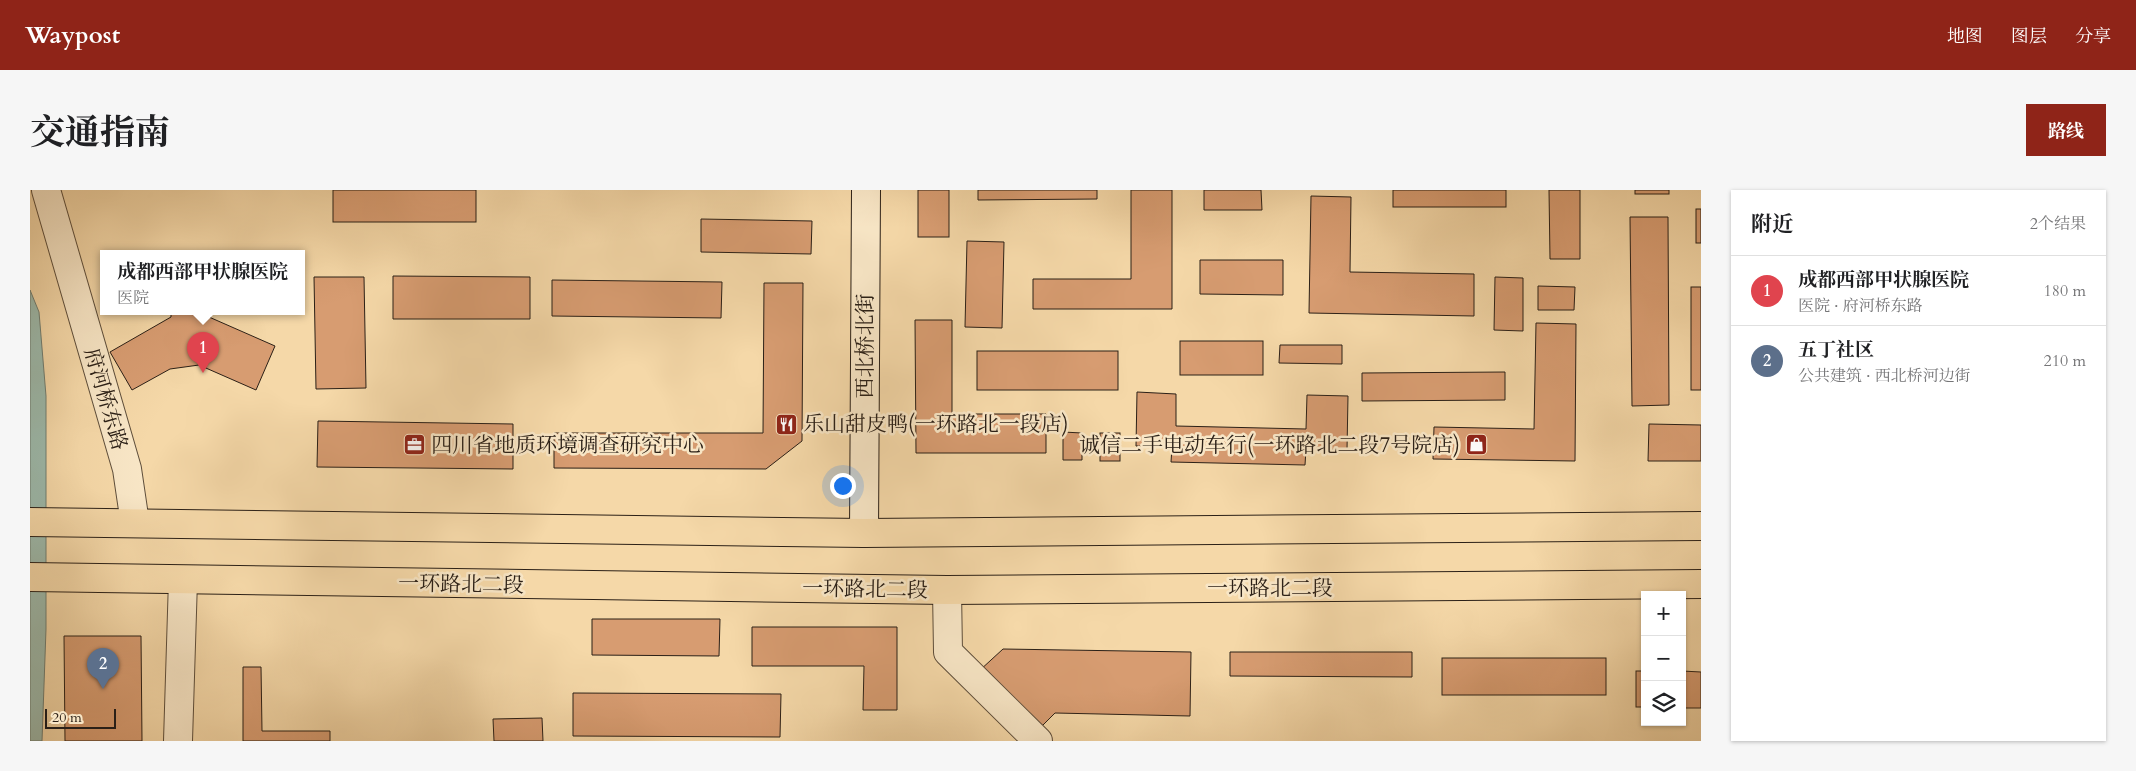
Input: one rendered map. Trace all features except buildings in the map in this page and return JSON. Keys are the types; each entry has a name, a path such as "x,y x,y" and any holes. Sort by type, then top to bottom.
{"main road":[{"path":"30,522 864,533 1701,526"},
{"name":"一环路北二段","path":"30,577 947,590 1701,584"}],"street":[{"name":"府河桥东路","path":"46,190 127,469 123,523"},
{"name":"西北桥北街","path":"864,533 866,190"},
{"path":"178,741 183,580"},
{"path":"947,590 948,652 1038,741"}],"shaded area":[{"path":"30,290 39,312 46,396 46,629 42,741 30,741"}],"place":[{"name":"成都西部甲状腺医院","path":"203,373"},
{"name":"乐山甜皮鸭(一环路北一段店)","path":"787,424"},
{"name":"四川省地质环境调查研究中心","path":"415,445"},
{"name":"诚信二手电动车行(一环路北二段7号院店)","path":"1476,445"},
{"name":"五丁社区","path":"103,689"}]}
